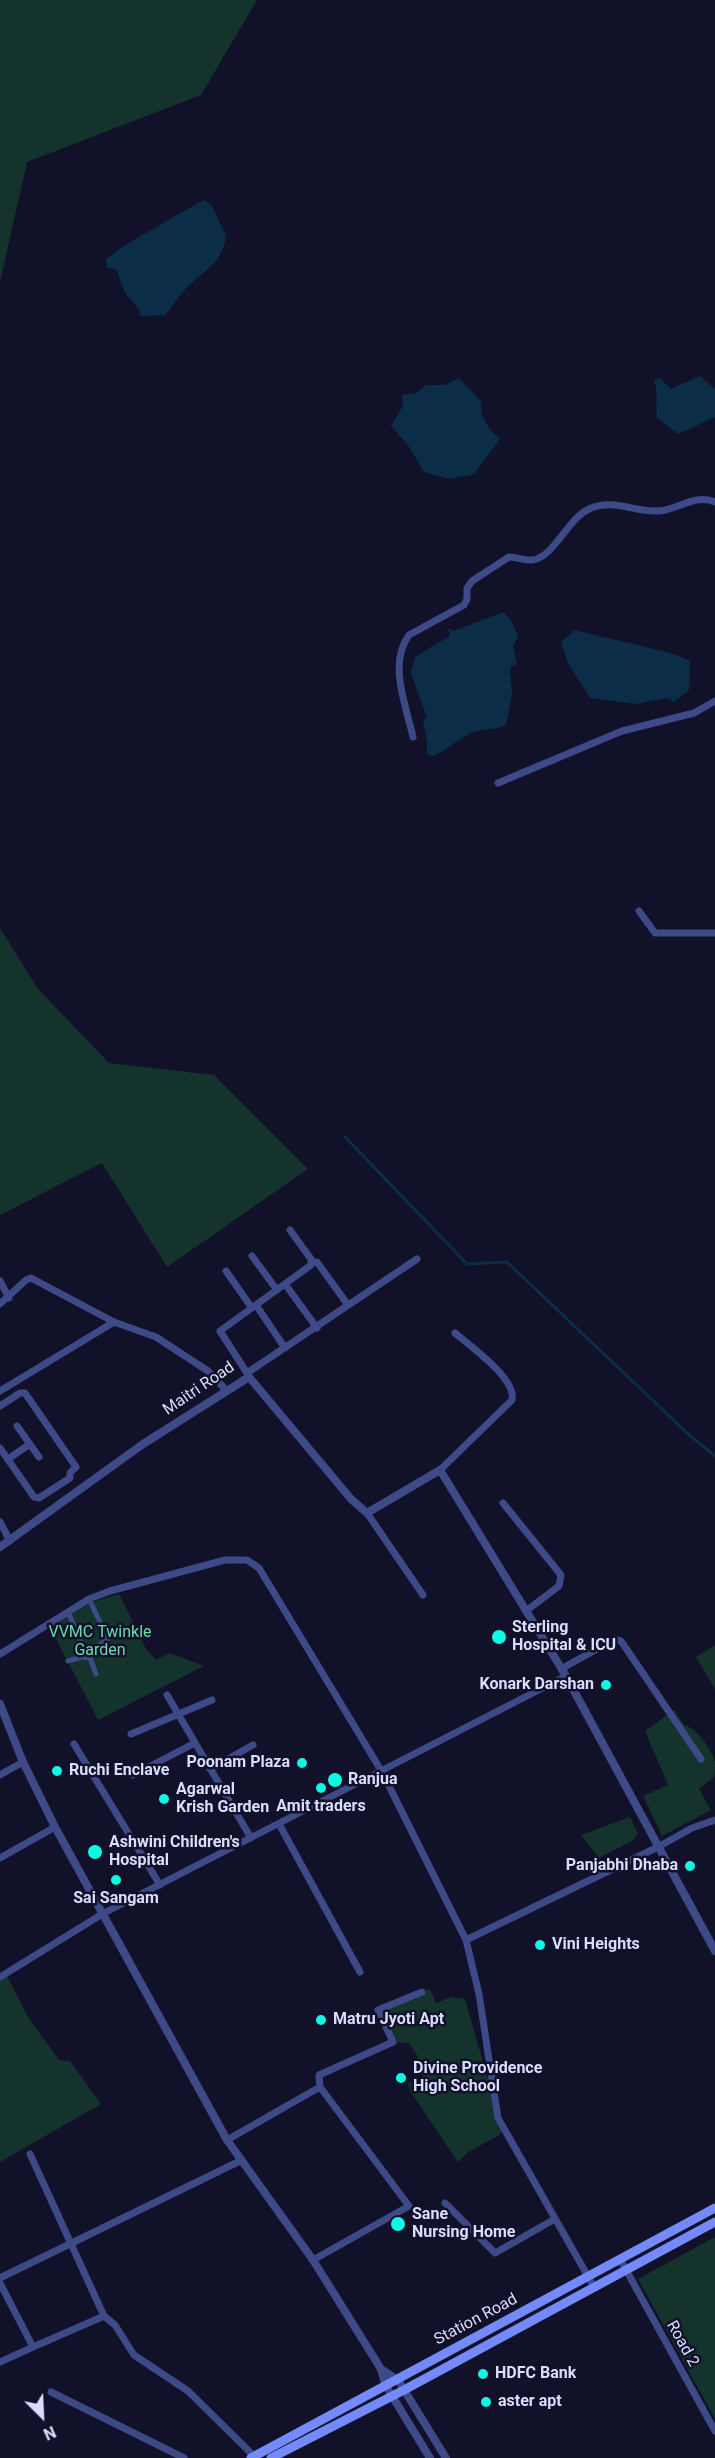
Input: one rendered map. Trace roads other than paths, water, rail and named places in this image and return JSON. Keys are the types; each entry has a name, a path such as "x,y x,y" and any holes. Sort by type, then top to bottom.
{"main road":[{"name":"Station Road","path":"254,2457 715,2208"},
{"name":"Station Road","path":"272,2458 404,2390 715,2222"},
{"path":"683,2225 689,2236"}],"street":[{"path":"413,736 398,664 404,642 409,635 464,605 467,599 466,588 472,581 510,557 531,561 542,558 575,518 590,508 607,504 657,511 696,500 715,502"},
{"path":"498,783 621,731 694,713 715,701"},
{"path":"639,911 655,933 715,933"},
{"path":"290,1230 312,1262"},
{"path":"252,1256 277,1290"},
{"name":"Maitri Road","path":"0,1547 143,1444 227,1390 417,1259"},
{"path":"312,1262 311,1266 220,1331 248,1375 351,1499 367,1514 423,1596"},
{"path":"312,1262 318,1262 348,1305"},
{"path":"226,1271 285,1348"},
{"path":"0,1304 31,1278 114,1322 156,1337 208,1371 227,1390"},
{"path":"0,1281 9,1298"},
{"path":"285,1284 317,1328"},
{"path":"0,1391 114,1322"},
{"path":"367,1514 440,1470 512,1400 513,1394 506,1378 455,1333"},
{"path":"0,1406 20,1393 25,1393 75,1464 76,1467 70,1473 70,1478 79,1490"},
{"path":"17,1426 39,1457"},
{"path":"8,1460 30,1444"},
{"path":"0,1448 34,1497 39,1498 70,1478"},
{"path":"440,1470 563,1673 715,1951"},
{"path":"503,1503 561,1575 559,1586 526,1611"},
{"path":"0,1522 10,1541"},
{"path":"0,1654 89,1599 110,1591 225,1560 246,1560 259,1568 382,1772 466,1940 479,1994 498,2118 594,2287"},
{"path":"89,1599 108,1639 92,1650 90,1658 96,1674"},
{"path":"68,1612 83,1647 82,1657"},
{"path":"0,1977 104,1914 382,1772 563,1673 615,1639 621,1641 701,1759"},
{"path":"83,1647 92,1650"},
{"path":"68,1661 82,1657 90,1658"},
{"path":"167,1695 251,1838"},
{"path":"131,1734 212,1700"},
{"path":"0,1704 23,1762 56,1827 227,2140 313,2260 381,2369 386,2386 430,2458"},
{"path":"133,1774 195,1743"},
{"path":"74,1744 160,1885"},
{"path":"210,1769 253,1745"},
{"path":"0,1775 23,1762"},
{"path":"466,1940 658,1847 699,1824 715,1820"},
{"path":"279,1824 360,1972"},
{"path":"0,1858 56,1827"},
{"path":"313,2260 409,2206 320,2087 319,2075 393,2042 378,2010 422,1992"},
{"path":"227,2140 320,2087"},
{"path":"30,2154 104,2316 115,2325 134,2355 189,2391 254,2457"},
{"path":"0,2278 242,2160"},
{"path":"445,2203 495,2253 555,2219"},
{"name":"Road 2","path":"620,2259 715,2431"},
{"path":"0,2283 33,2347"},
{"path":"0,2362 104,2316"},
{"path":"381,2369 398,2380 446,2458"},
{"path":"51,2392 184,2458"}],"water":[{"path":"203,200 211,204 226,236 220,255 183,292 165,315 140,316 139,309 125,293 116,269 107,268 106,259 122,247"},
{"path":"700,376 715,389 715,417 678,434 657,418 654,380 660,378 671,389"},
{"path":"459,378 481,401 482,415 490,430 500,439 474,474 450,479 424,472 408,445 391,426 403,406 402,395 416,393 426,385 445,385"},
{"path":"503,612 512,621 518,637 513,646 517,663 510,668 512,694 506,725 474,732 433,756 427,754 423,721 427,717 411,673 415,657 450,636 448,628 454,631"},
{"path":"575,630 674,654 690,661 689,690 674,702 667,698 636,704 590,698 568,663 561,642"}],"waterway":[{"path":"344,1136 467,1264 507,1262 686,1432 715,1456"}],"place":[{"name":"Sterling Hospital & ICU","path":"499,1637"},
{"name":"Konark Darshan","path":"606,1685"},
{"name":"Poonam Plaza","path":"302,1763"},
{"name":"Ruchi Enclave","path":"57,1771"},
{"name":"Ranjua","path":"335,1780"},
{"name":"Amit traders","path":"321,1788"},
{"name":"Agarwal Krish Garden","path":"164,1799"},
{"name":"Ashwini Children's Hospital","path":"95,1852"},
{"name":"Panjabhi Dhaba","path":"690,1866"},
{"name":"Sai Sangam","path":"116,1880"},
{"name":"Vini Heights","path":"540,1945"},
{"name":"Matru Jyoti Apt","path":"321,2020"},
{"name":"Divine Providence High School","path":"401,2078"},
{"name":"Sane Nursing Home","path":"398,2224"},
{"name":"HDFC Bank","path":"483,2374"},
{"name":"aster apt","path":"486,2402"}],"park label":[{"name":"VVMC Twinkle Garden","path":"100,1642"}]}
